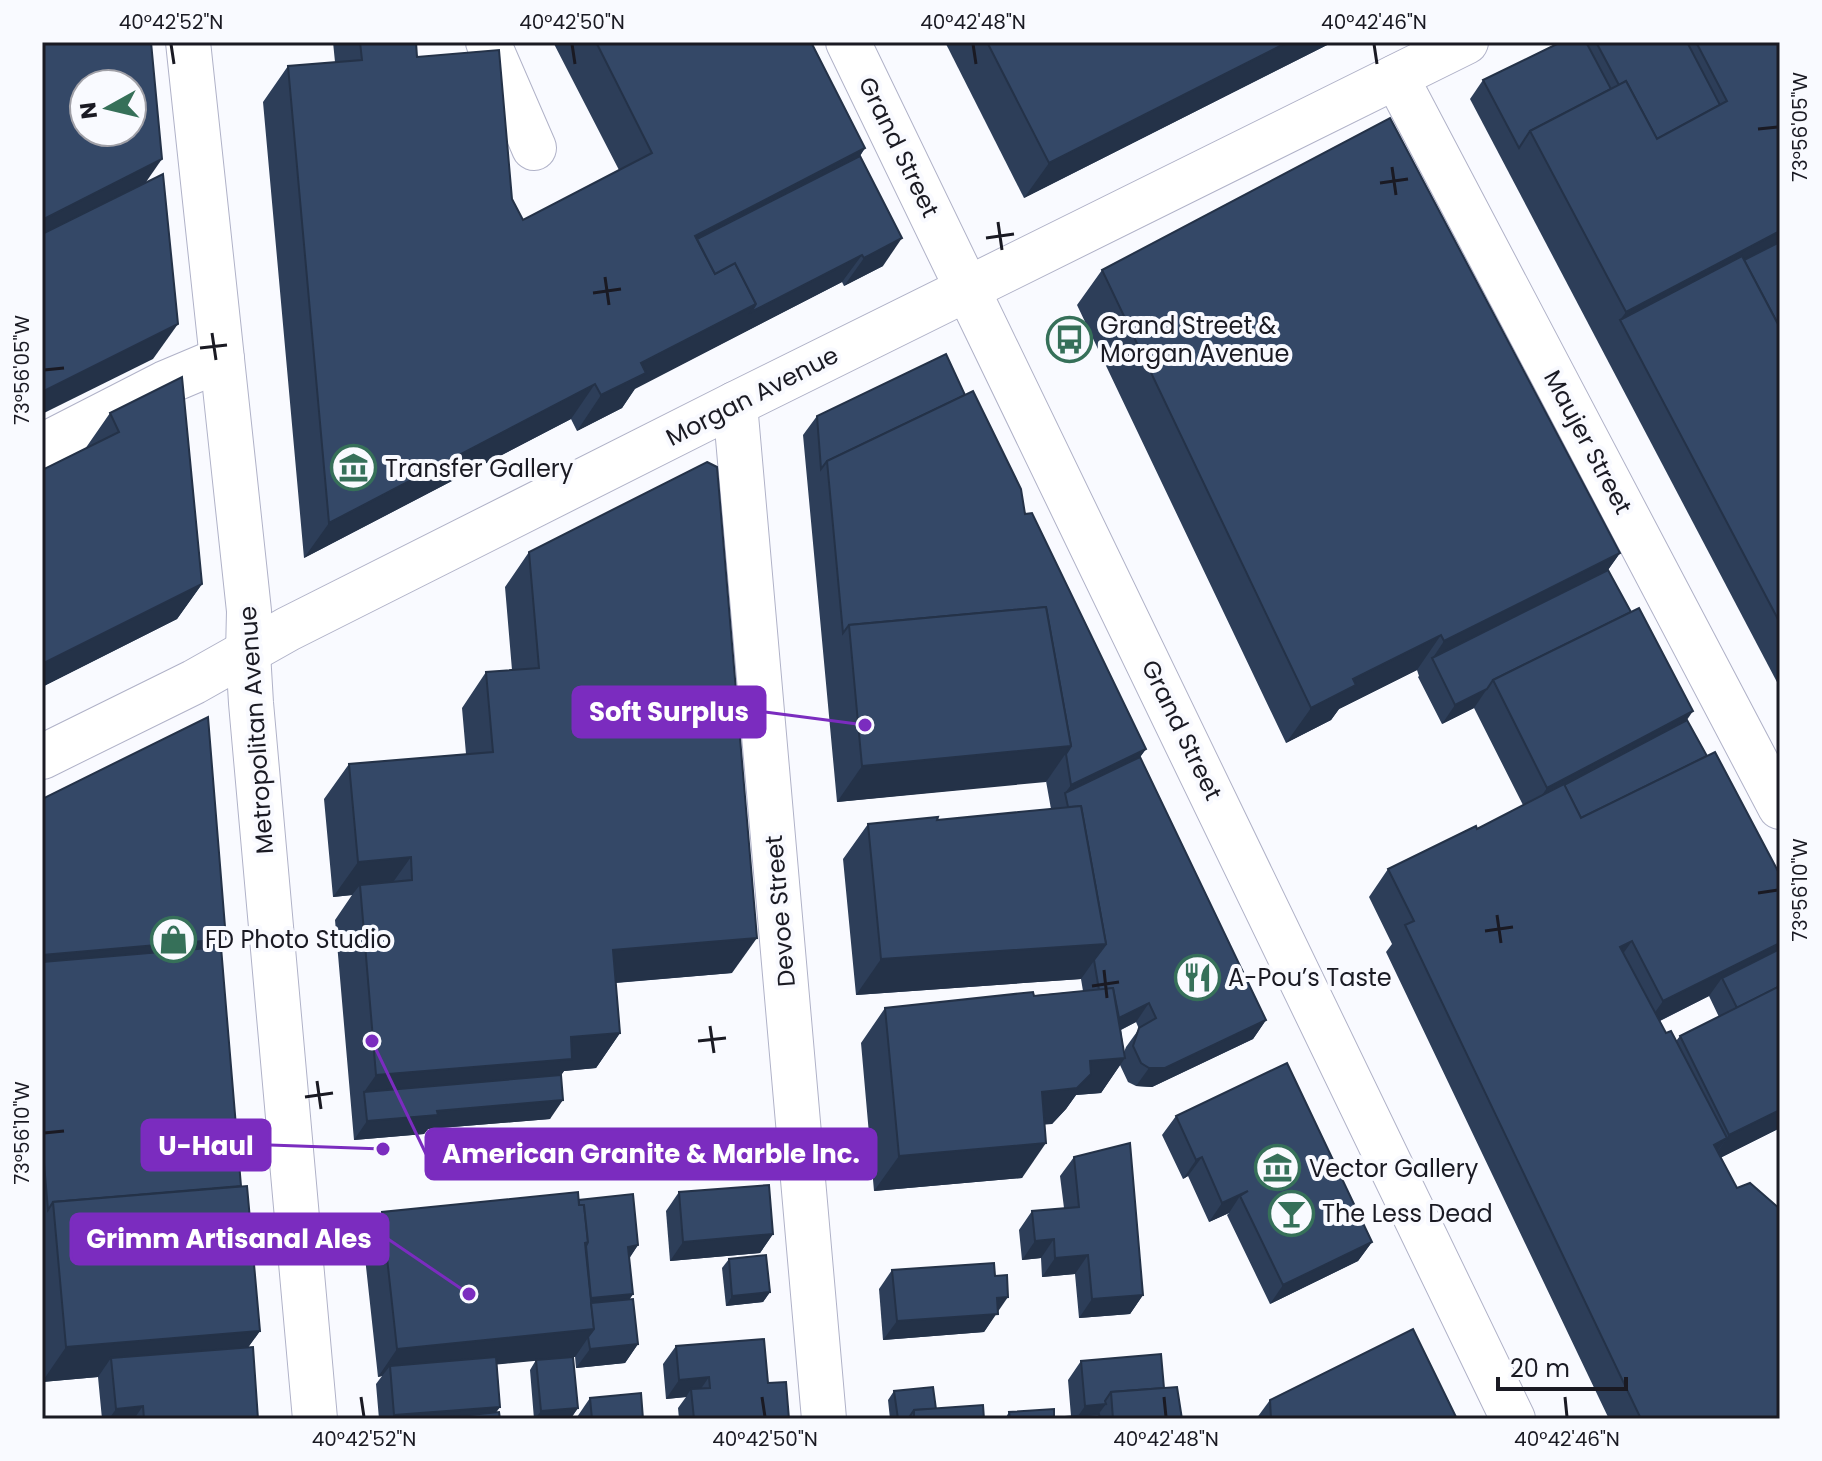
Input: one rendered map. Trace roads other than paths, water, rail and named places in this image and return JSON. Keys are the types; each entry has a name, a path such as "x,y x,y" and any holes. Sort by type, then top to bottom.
{"street":[{"name":"Metropolitan Avenue","path":"188,42 249,611 248,653 315,1419"},
{"path":"488,42 534,148"},
{"name":"Grand Street","path":"848,42 1513,1419"},
{"name":"Morgan Avenue","path":"42,757 735,404 1466,42"},
{"name":"Maujer Street","path":"1396,77 1780,807"},
{"path":"42,446 165,383 222,359"},
{"name":"Devoe Street","path":"735,404 824,1419"}],"place":[{"name":"Grand Street & Morgan Avenue","path":"1069,339"},
{"name":"Transfer Gallery","path":"354,468"},
{"name":"Soft Surplus","path":"865,725"},
{"name":"FD Photo Studio","path":"174,939"},
{"name":"A-Pou’s Taste","path":"1197,977"},
{"name":"American Granite & Marble Inc.","path":"372,1041"},
{"name":"U-Haul","path":"383,1149"},
{"name":"Vector Gallery","path":"1278,1168"},
{"name":"The Less Dead","path":"1291,1213"},
{"name":"Grimm Artisanal Ales","path":"469,1294"}]}
